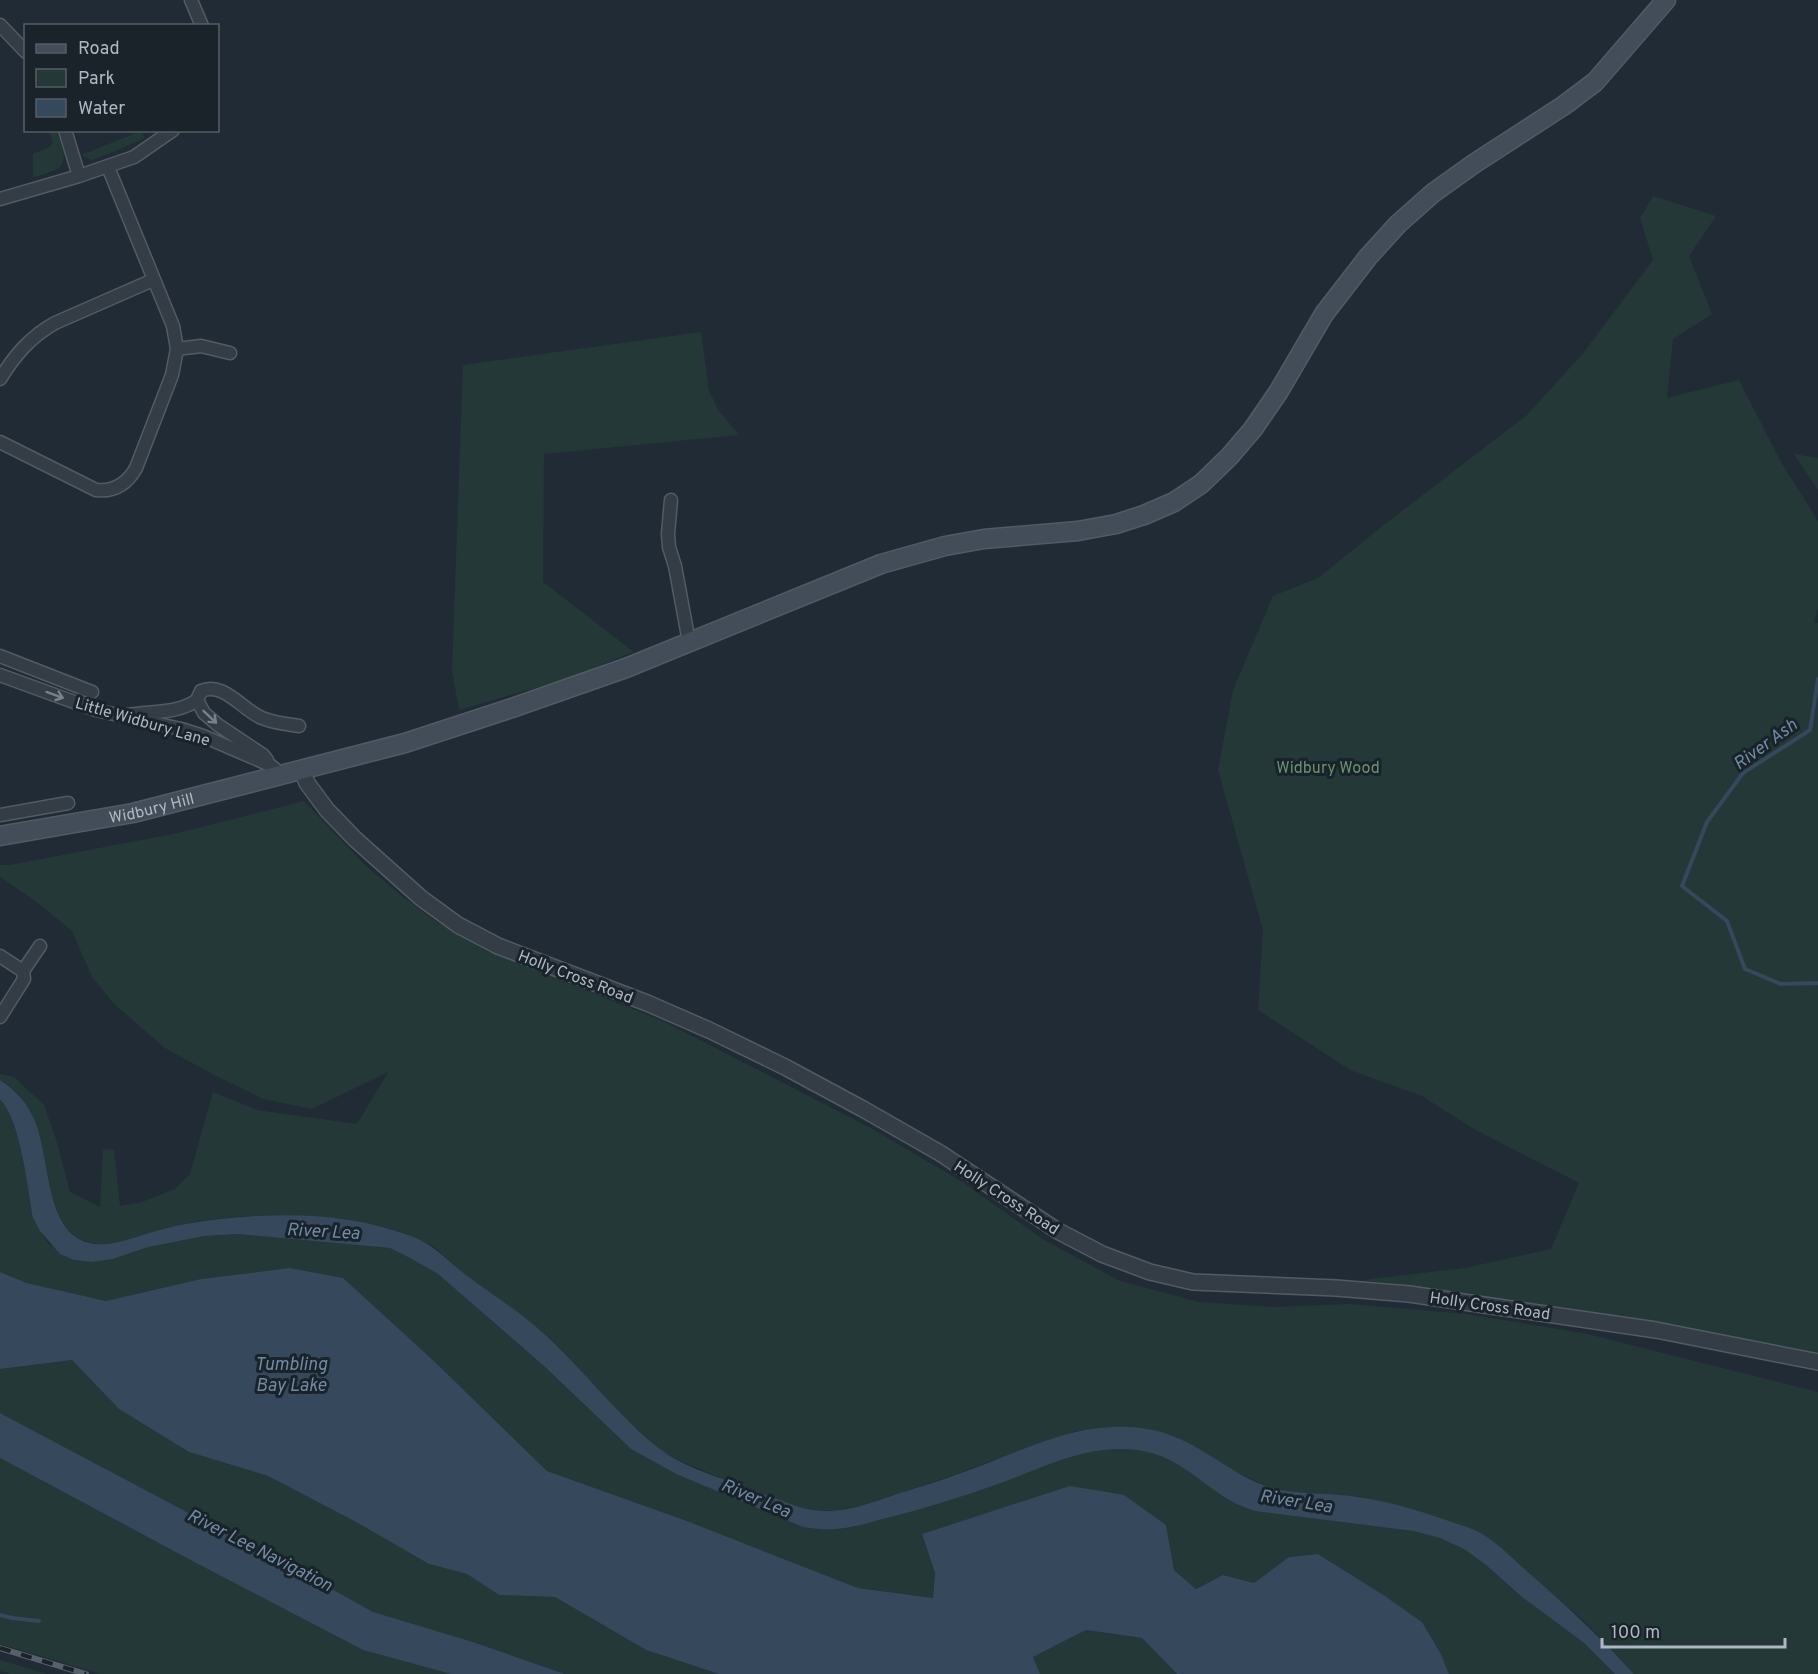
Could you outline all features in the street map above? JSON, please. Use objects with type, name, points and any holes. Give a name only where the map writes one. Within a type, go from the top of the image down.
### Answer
[{"type":"main road","name":"Widbury Hill","points":[[0,836],[133,813],[276,770],[302,770],[405,743],[576,686],[881,564],[928,550],[975,541],[1078,531],[1116,524],[1174,502],[1201,484],[1229,458],[1253,429],[1279,391],[1324,314],[1368,257],[1398,224],[1433,193],[1595,82],[1666,0]]},
{"type":"street","points":[[191,0],[201,24]]},
{"type":"street","points":[[0,25],[24,50]]},
{"type":"street","points":[[66,132],[79,176]]},
{"type":"street","points":[[0,199],[134,157],[170,132]]},
{"type":"street","points":[[0,442],[89,488],[104,491],[118,487],[132,476],[136,468],[172,375],[177,349],[173,326],[108,167]]},
{"type":"street","points":[[0,379],[21,348],[42,330],[153,280]]},
{"type":"street","points":[[177,349],[201,346],[230,353]]},
{"type":"street","points":[[671,500],[669,547],[675,566],[689,642]]},
{"type":"street","points":[[0,656],[92,692]]},
{"type":"street","name":"Little Widbury Lane","points":[[0,675],[96,710],[203,736],[276,770]]},
{"type":"street","points":[[121,716],[190,705],[197,700],[201,691],[215,688],[261,718],[275,723],[299,726]]},
{"type":"street","points":[[197,700],[204,713],[263,755],[276,770]]},
{"type":"street","name":"Holly Cross Road","points":[[302,770],[307,783],[327,810],[355,840],[421,898],[458,925],[498,946],[709,1030],[785,1067],[930,1148],[1058,1231],[1102,1254],[1150,1272],[1193,1282],[1336,1288],[1409,1294],[1656,1330],[1818,1362]]},
{"type":"street","points":[[0,815],[68,803]]},
{"type":"street","points":[[0,1017],[24,978],[23,971],[40,946]]},
{"type":"street","points":[[0,956],[23,971]]},
{"type":"green space","points":[[48,132],[57,132],[63,151],[63,163],[53,171],[33,177],[33,154],[50,147],[53,142]]},
{"type":"green space","points":[[138,132],[142,132],[145,138],[92,160],[81,155]]},
{"type":"green space","name":"Widbury Wood","points":[[1653,196],[1716,216],[1689,256],[1712,314],[1673,339],[1667,398],[1739,380],[1781,462],[1818,521],[1818,607],[1814,623],[1818,623],[1818,1355],[1517,1302],[1362,1280],[1465,1268],[1551,1249],[1579,1183],[1474,1129],[1422,1096],[1350,1070],[1258,1010],[1263,930],[1218,770],[1233,690],[1273,596],[1318,578],[1527,415],[1584,352],[1653,260],[1640,218]]},
{"type":"green space","points":[[701,332],[709,391],[719,411],[739,435],[544,454],[543,582],[634,652],[563,680],[459,710],[452,670],[463,365]]},
{"type":"green space","points":[[1794,454],[1818,458],[1818,490]]},
{"type":"green space","points":[[304,801],[365,865],[437,922],[485,950],[665,1022],[869,1127],[964,1183],[1044,1240],[1120,1281],[1199,1302],[1274,1307],[1350,1304],[1466,1314],[1588,1334],[1818,1392],[1818,1674],[1634,1674],[1584,1621],[1510,1557],[1409,1508],[1363,1497],[1295,1492],[1268,1487],[1148,1429],[1124,1427],[1073,1432],[867,1504],[839,1510],[817,1511],[800,1507],[716,1476],[662,1451],[434,1247],[388,1228],[318,1218],[250,1216],[184,1224],[113,1243],[102,1244],[82,1240],[67,1228],[57,1210],[40,1139],[32,1116],[19,1095],[0,1080],[0,1074],[14,1077],[44,1105],[57,1142],[70,1192],[100,1207],[103,1149],[114,1150],[120,1206],[142,1202],[175,1189],[190,1174],[213,1092],[257,1110],[357,1124],[388,1072],[312,1109],[263,1099],[216,1076],[165,1048],[114,1004],[92,977],[72,931],[34,900],[0,877],[0,865],[178,833]]},
{"type":"green space","points":[[0,1100],[7,1109],[18,1137],[33,1218],[49,1244],[74,1260],[93,1262],[113,1259],[148,1247],[205,1236],[237,1234],[390,1248],[438,1274],[545,1367],[631,1449],[676,1474],[803,1527],[834,1529],[853,1527],[957,1498],[1070,1457],[1105,1450],[1142,1451],[1169,1459],[1222,1495],[1254,1511],[1413,1531],[1440,1538],[1464,1549],[1522,1597],[1584,1643],[1615,1674],[1449,1674],[1441,1654],[1422,1622],[1318,1554],[1289,1557],[1254,1583],[1223,1575],[1196,1589],[1174,1570],[1166,1525],[985,1514],[922,1534],[935,1573],[933,1598],[858,1588],[687,1521],[547,1471],[436,1363],[289,1268],[201,1279],[106,1301],[27,1283],[0,1272]]},
{"type":"green space","points":[[72,1360],[119,1409],[189,1452],[268,1476],[356,1522],[429,1564],[467,1574],[499,1595],[555,1597],[646,1650],[719,1674],[565,1674],[473,1642],[373,1613],[319,1582],[0,1413],[0,1369]]},
{"type":"green space","points":[[0,1458],[363,1650],[451,1674],[101,1674],[0,1644]]},
{"type":"green space","points":[[1086,1630],[1142,1638],[1177,1674],[1040,1674],[1033,1657]]},
{"type":"green space","points":[[0,1660],[47,1674],[12,1674],[0,1671]]},
{"type":"water","name":"River Lea","points":[[0,1080],[18,1095],[32,1115],[38,1129],[53,1200],[59,1216],[68,1230],[79,1239],[89,1243],[110,1244],[170,1227],[268,1215],[341,1219],[388,1228],[411,1236],[433,1248],[534,1325],[645,1436],[669,1455],[698,1470],[803,1508],[839,1510],[874,1502],[945,1479],[1071,1433],[1110,1427],[1150,1429],[1187,1442],[1245,1476],[1269,1487],[1293,1492],[1353,1496],[1384,1502],[1477,1531],[1498,1545],[1556,1597],[1634,1674],[1615,1674],[1584,1643],[1522,1597],[1486,1565],[1464,1549],[1440,1538],[1413,1531],[1254,1511],[1222,1495],[1169,1460],[1142,1451],[1105,1450],[1070,1457],[957,1498],[853,1527],[814,1529],[803,1527],[676,1474],[631,1449],[545,1367],[438,1274],[390,1248],[237,1234],[205,1236],[148,1247],[113,1259],[93,1262],[74,1260],[60,1254],[40,1231],[33,1218],[18,1137],[7,1109],[0,1100]]},
{"type":"water","name":"Tumbling Bay Lake","points":[[289,1268],[343,1278],[436,1363],[547,1471],[687,1521],[858,1588],[933,1598],[935,1573],[922,1534],[1070,1486],[1124,1495],[1166,1525],[1174,1570],[1196,1589],[1223,1575],[1254,1583],[1289,1557],[1318,1554],[1422,1622],[1441,1654],[1449,1674],[1177,1674],[1142,1638],[1086,1630],[1033,1657],[1040,1674],[719,1674],[646,1650],[555,1597],[499,1595],[467,1574],[429,1564],[356,1522],[268,1476],[189,1452],[119,1409],[72,1360],[0,1369],[0,1272],[27,1283],[106,1301],[201,1279]]},
{"type":"water","points":[[0,1413],[373,1612],[473,1642],[565,1674],[451,1674],[363,1650],[0,1458]]},
{"type":"waterway","name":"River Ash","points":[[1818,679],[1810,730],[1743,773],[1707,822],[1682,886],[1727,921],[1745,969],[1781,984],[1818,983]]},
{"type":"waterway","points":[[0,1615],[39,1621]]},
{"type":"railway","points":[[0,1648],[86,1674]]},
{"type":"water label","name":"River Lee Navigation","points":[[260,1550]]}]
